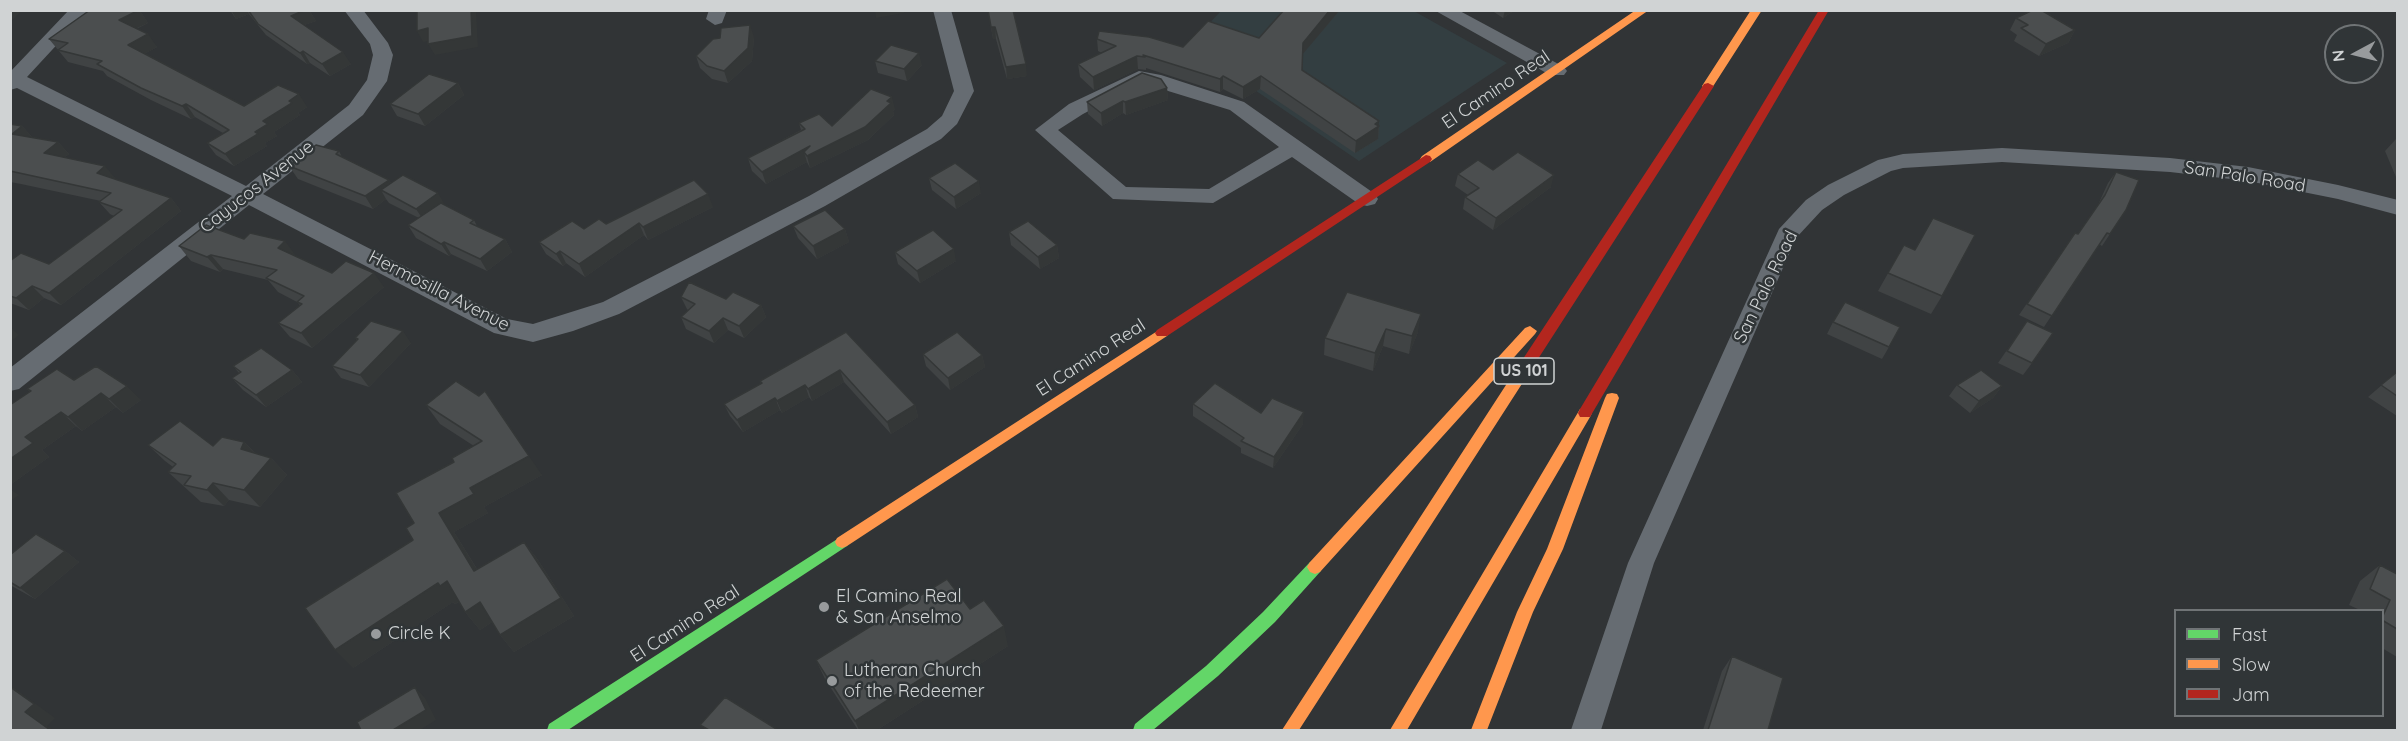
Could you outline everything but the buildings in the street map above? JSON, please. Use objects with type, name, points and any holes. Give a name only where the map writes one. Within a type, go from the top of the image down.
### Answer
[{"type":"main road","name":"El Camino Real","points":[[555,730],[1367,199],[1644,10]]},
{"type":"main road","name":"US 101","points":[[1290,730],[1757,10]]},
{"type":"main road","points":[[1398,730],[1824,10]]},
{"type":"main road","points":[[1141,730],[1212,671],[1269,617],[1596,259]]},
{"type":"main road","points":[[1479,730],[1525,612],[1555,549],[1646,311]]},
{"type":"street","points":[[13,82],[80,10]]},
{"type":"street","name":"Cayucos Avenue","points":[[10,382],[356,110],[377,81],[382,55],[379,43],[353,10]]},
{"type":"street","name":"Hermosilla Avenue","points":[[13,82],[370,257],[502,327],[533,333],[565,326],[611,308],[817,201],[934,134],[950,119],[964,91],[942,10]]},
{"type":"street","points":[[1443,10],[1557,71]]},
{"type":"street","points":[[1293,147],[1212,196],[1121,194],[1045,130],[1076,109],[1139,77],[1155,79],[1237,106],[1367,199]]},
{"type":"street","name":"San Palo Road","points":[[1586,730],[1641,563],[1787,234],[1814,205],[1836,190],[1885,165],[1903,161],[2002,155],[2170,165],[2248,174],[2338,192],[2397,208]]},
{"type":"shaded area","points":[[1412,10],[1507,63],[1359,161],[1240,80],[1177,57],[1221,11]]},
{"type":"traffic: fast","points":[[555,730],[842,542]]},
{"type":"traffic: fast","points":[[1141,730],[1212,671],[1269,617],[1315,567]]},
{"type":"traffic: slow","points":[[1426,159],[1644,10]]},
{"type":"traffic: slow","points":[[1708,86],[1757,10]]},
{"type":"traffic: slow","points":[[1315,567],[1530,331]]},
{"type":"traffic: slow","points":[[842,542],[1162,333]]},
{"type":"traffic: slow","points":[[1290,730],[1522,372]]},
{"type":"traffic: slow","points":[[1479,730],[1525,612],[1555,549],[1612,398]]},
{"type":"traffic: slow","points":[[1398,730],[1585,413]]},
{"type":"traffic: jam","points":[[1585,413],[1824,10]]},
{"type":"traffic: jam","points":[[1522,372],[1708,86]]},
{"type":"traffic: jam","points":[[1162,333],[1426,159]]},
{"type":"place","name":"El Camino Real & San Anselmo","points":[[824,607]]},
{"type":"place","name":"Circle K","points":[[376,634]]},
{"type":"place","name":"Lutheran Church of the Redeemer","points":[[832,681]]}]
